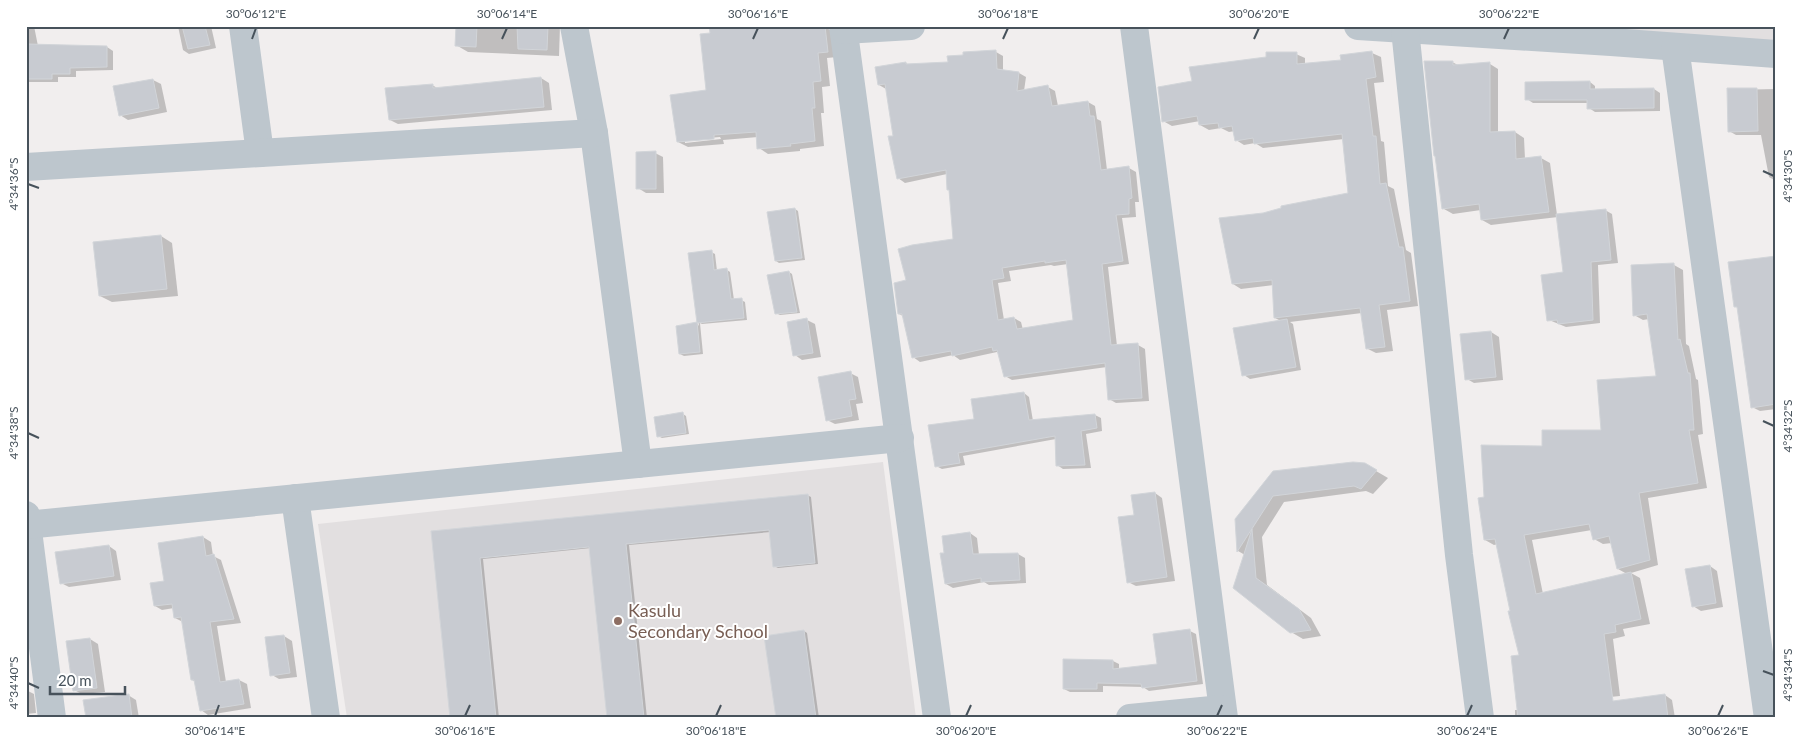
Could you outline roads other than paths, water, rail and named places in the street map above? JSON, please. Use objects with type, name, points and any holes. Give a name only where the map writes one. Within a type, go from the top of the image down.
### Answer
[{"type":"street","points":[[243,26],[260,154]]},
{"type":"street","points":[[574,26],[594,133],[638,464]]},
{"type":"street","points":[[912,26],[844,28],[938,718]]},
{"type":"street","points":[[1130,718],[1223,713],[1134,26]]},
{"type":"street","points":[[1358,26],[1612,34],[1675,48],[1776,54]]},
{"type":"street","points":[[1406,29],[1459,555],[1480,718]]},
{"type":"street","points":[[1675,48],[1766,637],[1768,718]]},
{"type":"street","points":[[26,167],[594,133]]},
{"type":"street","points":[[52,718],[27,521],[295,498],[900,438]]},
{"type":"street","points":[[295,498],[326,718]]},
{"type":"place","name":"Kasulu Secondary School","points":[[618,621]]}]
